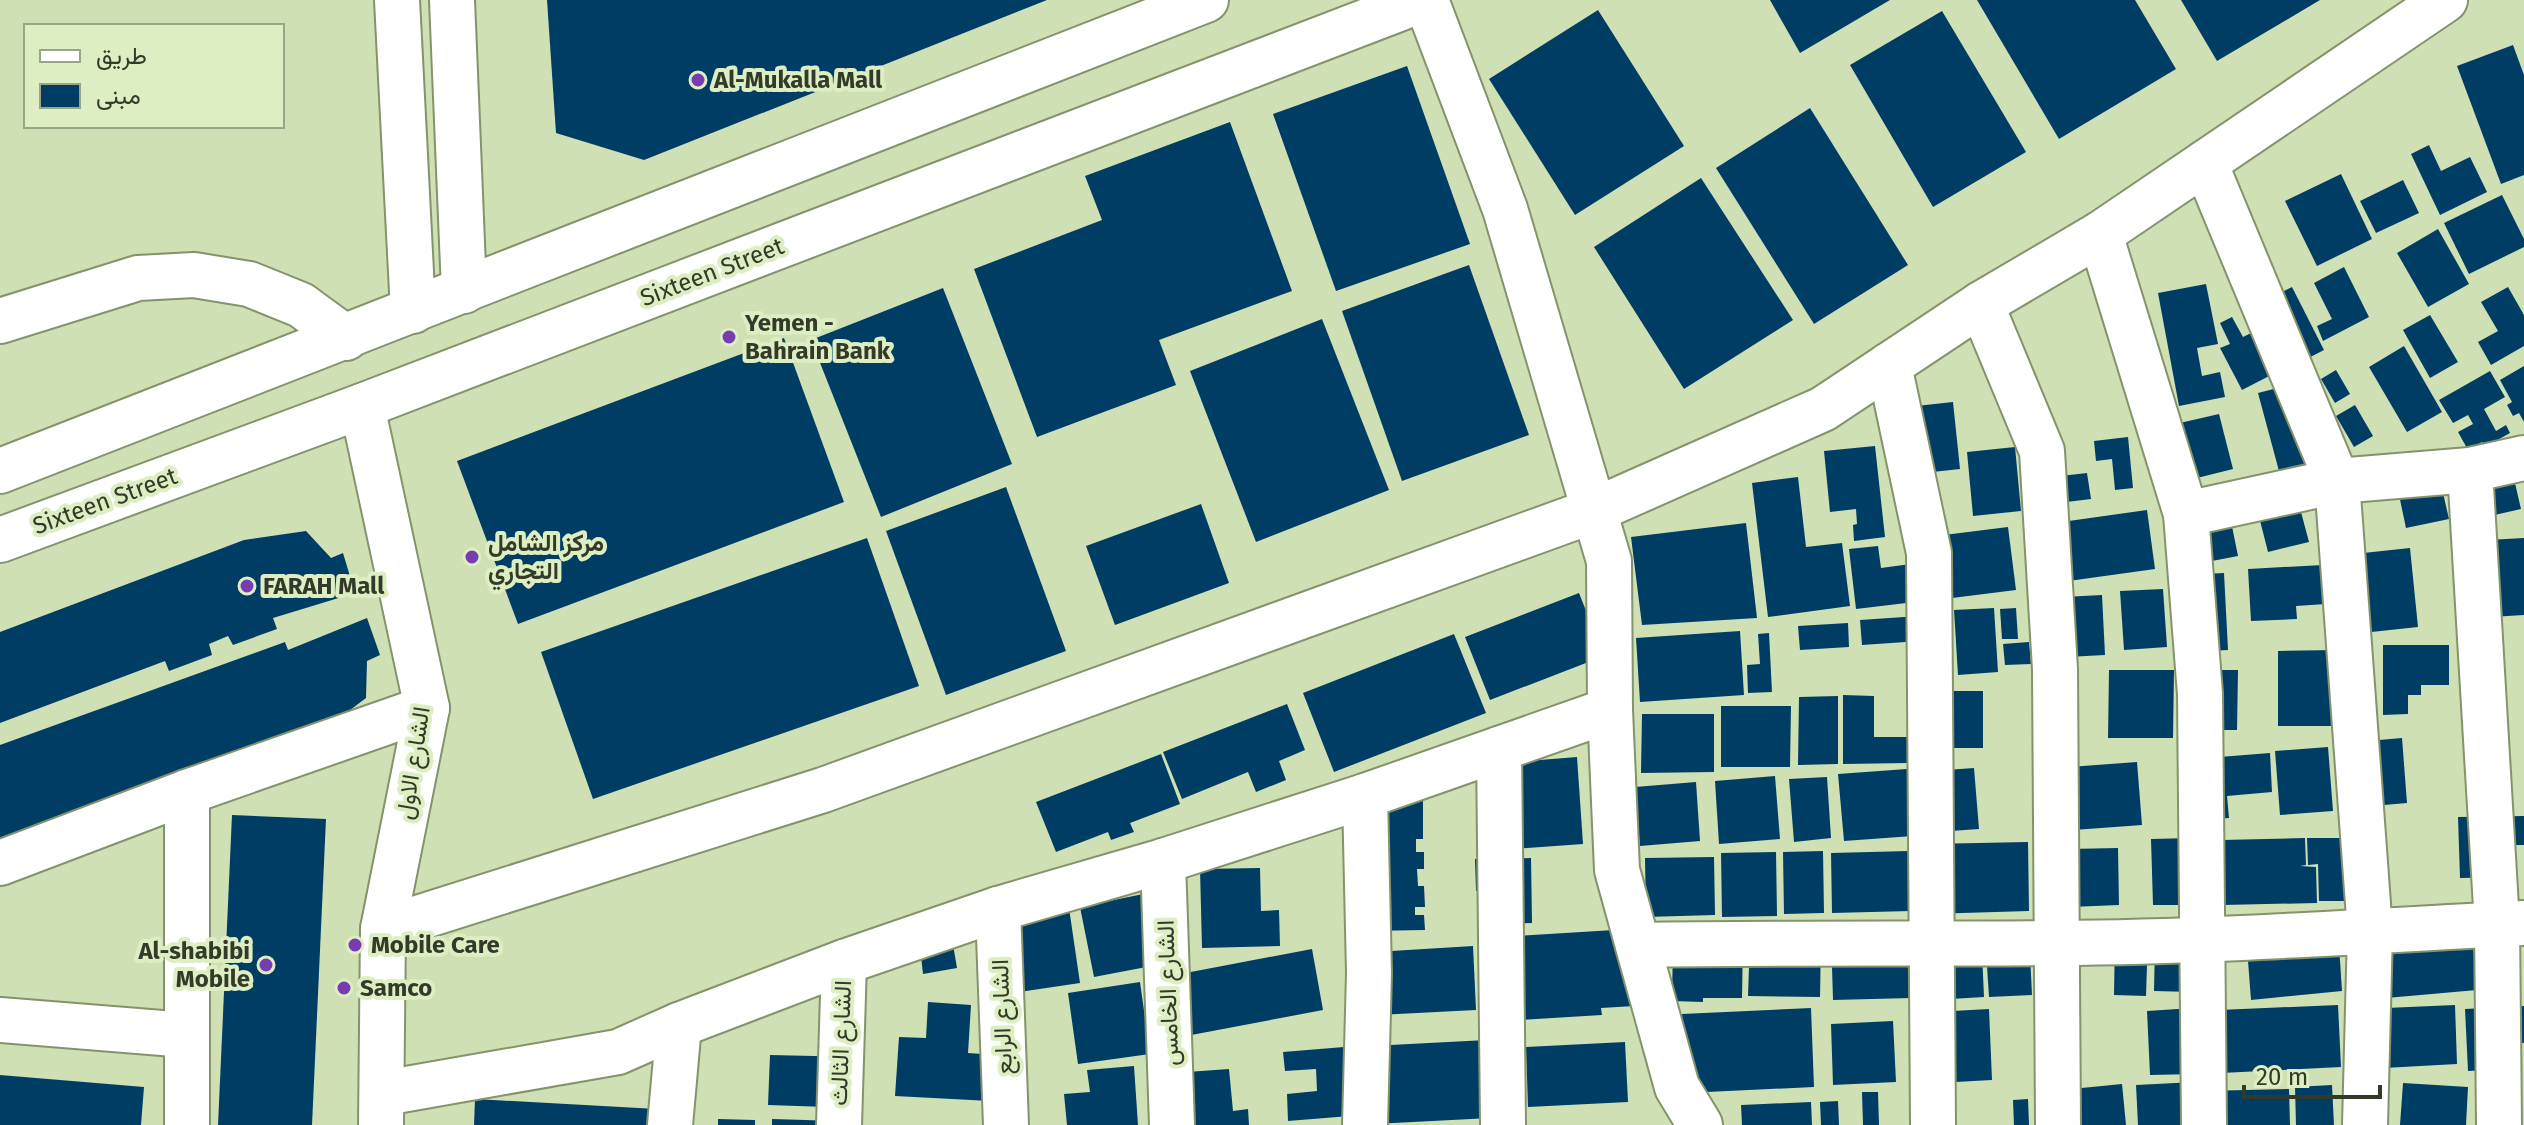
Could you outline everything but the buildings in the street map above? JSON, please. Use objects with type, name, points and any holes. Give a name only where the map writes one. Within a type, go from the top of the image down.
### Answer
[{"type":"main road","points":[[397,0],[413,311]]},
{"type":"main road","points":[[452,0],[464,291]]},
{"type":"main road","points":[[0,471],[1206,0]]},
{"type":"main road","points":[[1424,0],[1505,209],[1609,561],[1610,710],[1617,870],[1677,1087],[1700,1125]]},
{"type":"main road","name":"Sixteen Street","points":[[0,540],[362,406],[1424,0]]},
{"type":"main road","points":[[383,929],[823,790],[1595,510],[1823,409],[1981,304],[2100,234],[2445,0]]},
{"type":"main road","points":[[2205,163],[2337,481],[2370,931],[2365,1125]]},
{"type":"main road","points":[[2100,234],[2186,514],[2200,694],[2204,1125]]},
{"type":"main road","points":[[0,321],[138,278],[194,275],[249,284],[301,305],[346,338]]},
{"type":"main road","points":[[1981,304],[2042,451],[2055,669],[2058,1125]]},
{"type":"main road","points":[[1889,365],[1929,553],[1933,1125]]},
{"type":"main road","name":"الشارع الاول","points":[[362,406],[427,708],[383,929],[382,1109]]},
{"type":"main road","points":[[2186,514],[2337,481],[2470,470],[2524,458]]},
{"type":"main road","points":[[2470,470],[2511,923],[2499,1125]]},
{"type":"main road","points":[[0,863],[187,792],[427,708]]},
{"type":"main road","points":[[382,1109],[618,1052],[679,1025],[844,962],[998,909],[1163,861],[1365,796],[1610,710]]},
{"type":"main road","points":[[1499,749],[1503,1125]]},
{"type":"main road","points":[[187,792],[187,1125]]},
{"type":"main road","points":[[1365,796],[1369,973],[1365,1125]]},
{"type":"main road","name":"الشارع الخامس","points":[[1163,861],[1172,1125]]},
{"type":"main road","name":"الشارع الرابع","points":[[998,909],[1006,1125]]},
{"type":"main road","points":[[1638,945],[2203,940],[2511,923]]},
{"type":"main road","name":"الشارع الثالث","points":[[839,1125],[844,962]]},
{"type":"main road","points":[[0,1020],[187,1035]]},
{"type":"main road","points":[[670,1125],[679,1025]]},
{"type":"place","name":"Al-Mukalla Mall","points":[[698,80]]},
{"type":"place","name":"Yemen - Bahrain Bank","points":[[729,337]]},
{"type":"place","name":"مركز الشامل التجاري","points":[[472,557]]},
{"type":"place","name":"FARAH Mall","points":[[247,586]]},
{"type":"place","name":"Mobile Care","points":[[355,945]]},
{"type":"place","name":"Al-shabibi Mobile","points":[[266,965]]},
{"type":"place","name":"Samco","points":[[344,988]]}]
